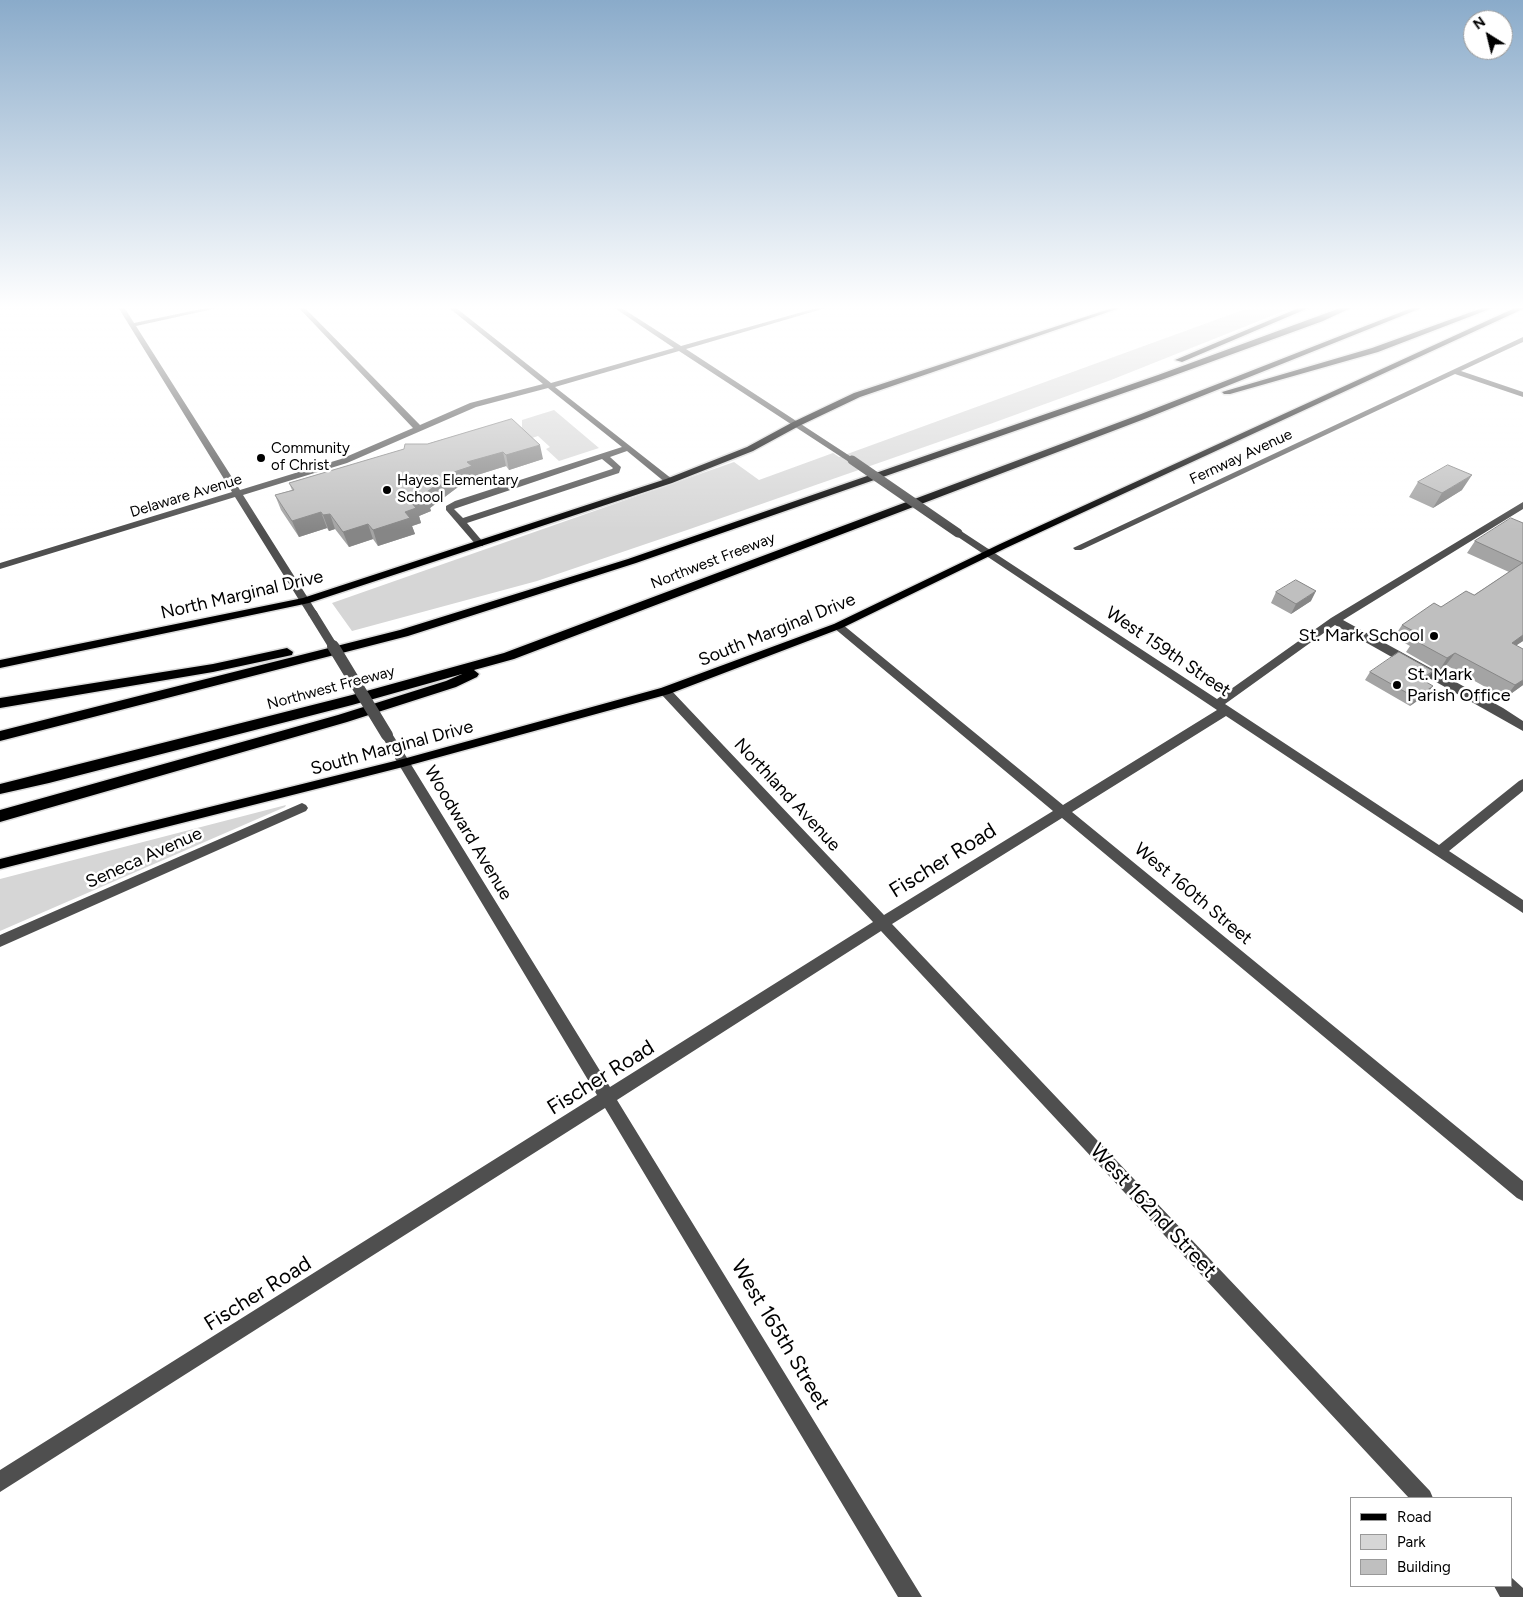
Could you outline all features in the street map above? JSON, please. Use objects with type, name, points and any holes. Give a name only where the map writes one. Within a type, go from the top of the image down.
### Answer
[{"type":"highway","points":[[1025,424],[1127,382]]},
{"type":"highway","name":"Northwest Freeway","points":[[0,736],[404,632],[632,561],[1147,382]]},
{"type":"highway","name":"Northwest Freeway","points":[[0,788],[59,776],[352,700],[509,656],[1231,382]]},
{"type":"highway","points":[[1144,416],[1265,382]]},
{"type":"highway","points":[[0,703],[213,668],[375,634],[632,561]]},
{"type":"highway","points":[[0,816],[342,719],[451,684],[509,656]]},
{"type":"main road","name":"North Marginal Drive","points":[[0,664],[306,602],[669,481],[750,449],[796,424],[857,395],[897,382]]},
{"type":"main road","name":"South Marginal Drive","points":[[0,864],[403,763],[665,691],[838,626],[988,553],[1360,382]]},
{"type":"street","name":"Woodward Avenue","points":[[167,382],[306,602],[608,1099]]},
{"type":"street","points":[[373,382],[418,428]]},
{"type":"street","points":[[543,382],[669,481]]},
{"type":"street","name":"Delaware Avenue","points":[[0,566],[344,462],[473,405],[564,382]]},
{"type":"street","name":"West 159th Street","points":[[731,382],[852,460],[1220,708],[1523,907]]},
{"type":"street","name":"Fernway Avenue","points":[[1078,548],[1436,382]]},
{"type":"street","points":[[1484,382],[1523,395]]},
{"type":"street","points":[[480,544],[449,508],[458,503],[628,448]]},
{"type":"street","points":[[460,522],[616,471],[617,467],[604,456]]},
{"type":"street","name":"Fischer Road","points":[[0,1482],[882,924],[1064,811],[1220,708],[1335,620],[1510,518],[1523,505]]},
{"type":"street","points":[[1335,620],[1499,711],[1523,727]]},
{"type":"street","name":"West 160th Street","points":[[838,626],[1523,1192]]},
{"type":"street","name":"Northland Avenue","points":[[665,691],[882,924]]},
{"type":"street","points":[[1439,852],[1523,784]]},
{"type":"street","name":"Seneca Avenue","points":[[0,941],[302,808]]},
{"type":"street","name":"West 162nd Street","points":[[882,924],[1422,1497]]},
{"type":"street","name":"West 165th Street","points":[[608,1099],[910,1597]]},
{"type":"street","points":[[1506,1587],[1516,1597]]},
{"type":"green space","points":[[1046,382],[1107,382],[537,581],[352,631],[332,603],[734,462],[759,480],[833,453],[839,457]]},
{"type":"green space","points":[[554,410],[599,448],[559,461],[546,449],[550,447],[538,436],[532,438],[522,428],[522,420]]},
{"type":"green space","points":[[286,805],[285,807],[0,931],[0,879]]},
{"type":"building","name":"Hayes Elementary School","points":[[512,419],[540,445],[506,455],[503,452],[467,462],[472,466],[454,472],[424,494],[427,496],[411,502],[416,508],[405,512],[410,518],[373,530],[368,524],[343,532],[330,514],[323,515],[321,512],[292,521],[275,495],[294,490],[289,483],[404,449],[405,444],[427,444]]},
{"type":"building","points":[[1448,465],[1472,475],[1442,493],[1418,482]]},
{"type":"building","points":[[1511,518],[1523,523],[1523,563],[1475,541]]},
{"type":"building","name":"St. Mark School","points":[[1523,563],[1523,635],[1512,643],[1523,649],[1523,680],[1515,685],[1455,653],[1447,658],[1414,640],[1421,635],[1402,625],[1434,603],[1441,607],[1466,591],[1474,595]]},
{"type":"building","points":[[1296,580],[1316,591],[1296,604],[1276,592]]},
{"type":"building","points":[[1399,652],[1433,671],[1421,679],[1433,686],[1416,698],[1370,672]]},
{"type":"place","name":"Community of Christ","points":[[261,458]]},
{"type":"place","name":"Hayes Elementary School","points":[[387,490]]},
{"type":"place","name":"St. Mark School","points":[[1434,636]]},
{"type":"place","name":"St. Mark Parish Office","points":[[1397,685]]}]
